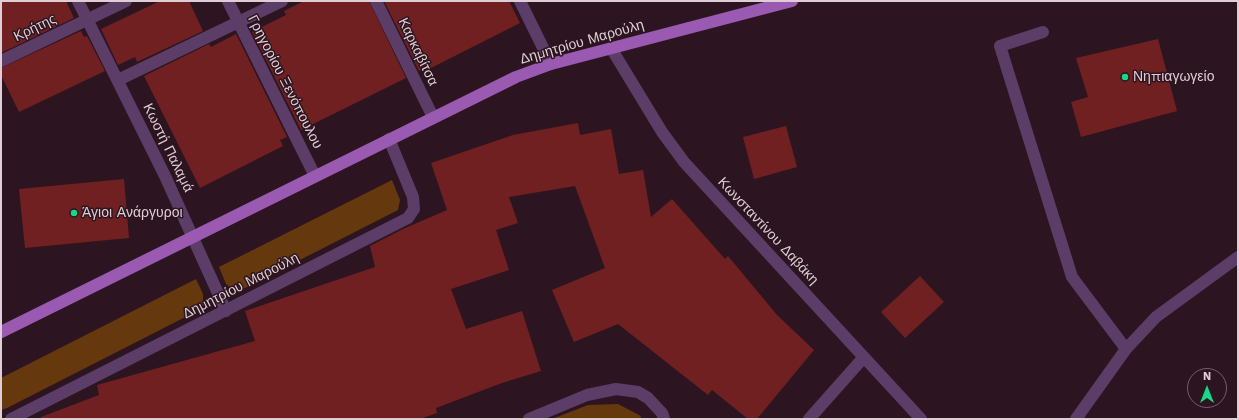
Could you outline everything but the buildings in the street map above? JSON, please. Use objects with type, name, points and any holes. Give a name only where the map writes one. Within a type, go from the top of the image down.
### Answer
[{"type":"main road","name":"Δημητρίου Μαρούλη","points":[[1,332],[511,79],[551,64],[792,1]]},
{"type":"street","name":"Κωστή Παλαμά","points":[[78,1],[165,176],[226,311]]},
{"type":"street","name":"Κρήτης","points":[[1,61],[126,1]]},
{"type":"street","name":"Γρηγορίου Ξενόπουλου","points":[[228,1],[315,176]]},
{"type":"street","points":[[118,80],[282,1]]},
{"type":"street","name":"Καρκαβίτσα","points":[[376,1],[433,117]]},
{"type":"street","points":[[520,1],[551,64]]},
{"type":"street","points":[[1043,32],[1000,46],[1072,277],[1126,349]]},
{"type":"street","name":"Κωνσταντίνου Δαβάκη","points":[[612,48],[662,132],[684,162],[921,419]]},
{"type":"street","name":"Δημητρίου Μαρούλη","points":[[11,419],[402,222],[411,216],[414,209],[414,197],[389,139]]},
{"type":"street","points":[[1076,419],[1126,349],[1156,317],[1238,257]]},
{"type":"street","points":[[809,419],[864,357]]},
{"type":"street","points":[[529,419],[587,395],[616,389],[638,392],[648,398],[662,413],[664,419]]},
{"type":"shaded area","points":[[392,180],[400,200],[398,210],[239,291],[235,291],[226,284],[219,267]]},
{"type":"shaded area","points":[[196,279],[203,294],[203,308],[1,410],[1,378]]},
{"type":"shaded area","points":[[618,404],[641,416],[640,419],[552,419],[588,405]]},
{"type":"place","name":"Νηπιαγωγείο","points":[[1125,77]]},
{"type":"place","name":"Άγιοι Ανάργυροι","points":[[74,213]]}]
